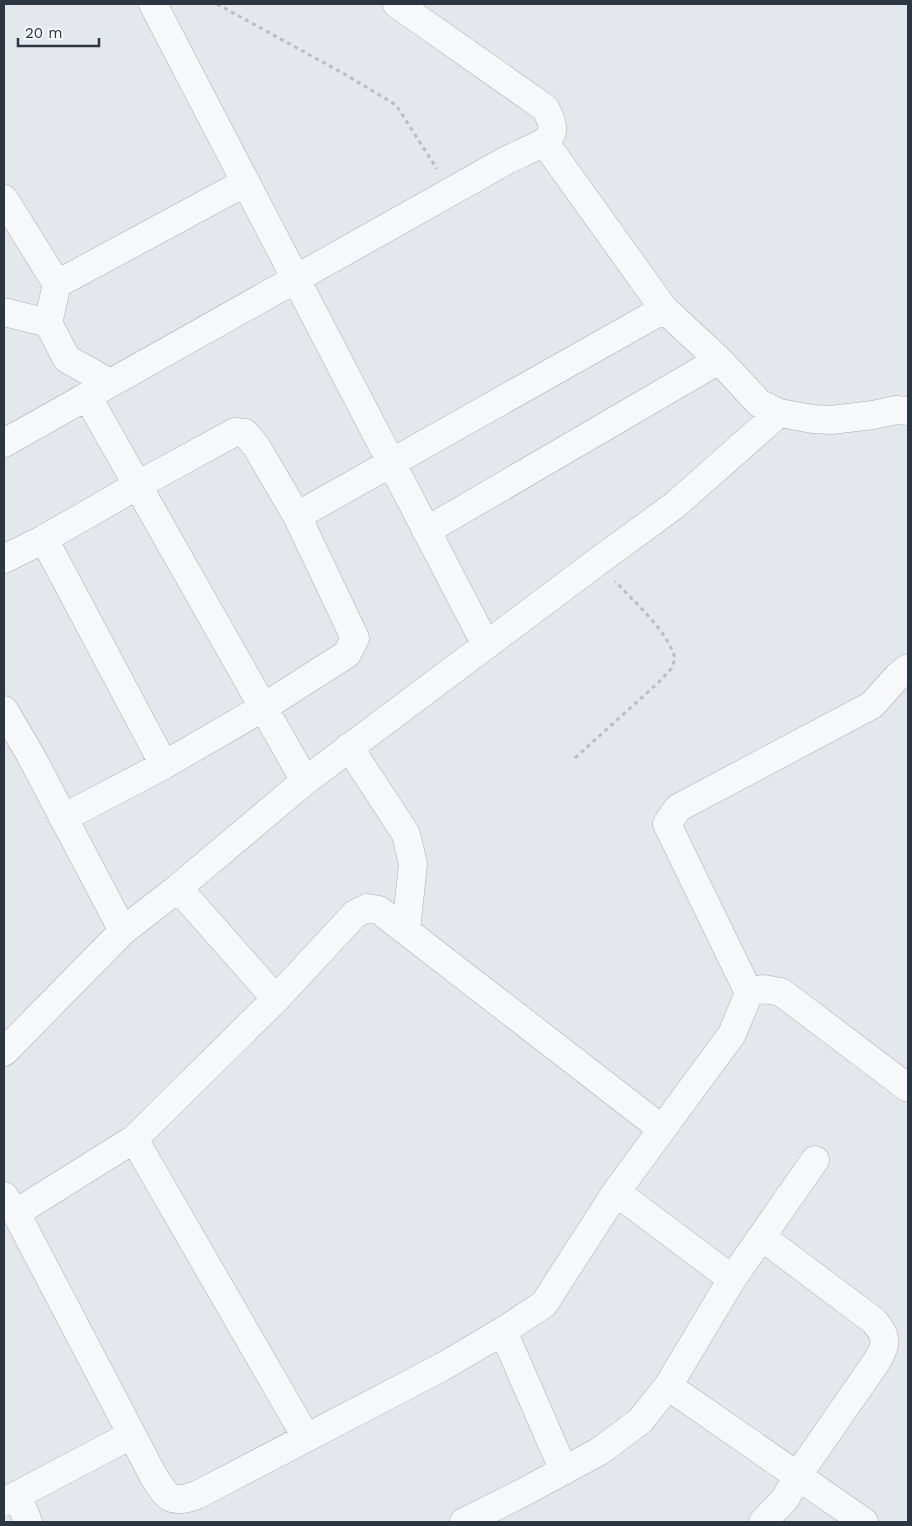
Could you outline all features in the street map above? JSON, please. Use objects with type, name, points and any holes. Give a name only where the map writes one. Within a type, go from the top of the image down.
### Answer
[{"type":"street","points":[[154,4],[486,645]]},
{"type":"street","points":[[4,443],[507,160],[545,143],[551,136],[553,123],[545,108],[397,4]]},
{"type":"street","points":[[545,143],[664,309],[719,360],[759,403],[779,413],[812,419],[831,420],[896,410],[908,411]]},
{"type":"street","points":[[58,284],[246,182]]},
{"type":"street","points":[[4,199],[58,284],[48,324],[67,359],[98,390],[138,485],[305,780]]},
{"type":"street","points":[[297,516],[664,309]]},
{"type":"street","points":[[4,312],[48,324]]},
{"type":"street","points":[[426,531],[719,360]]},
{"type":"street","points":[[4,1052],[123,931],[178,888],[305,780],[675,506],[779,413]]},
{"type":"street","points":[[4,559],[44,539],[235,432],[245,432],[256,446],[297,516],[355,638],[347,654],[264,707],[164,765],[63,818]]},
{"type":"street","points":[[44,539],[164,765]]},
{"type":"street","points":[[662,1129],[380,910],[366,908],[355,914],[276,999],[134,1139],[10,1204],[154,1478],[165,1495],[173,1500],[184,1500],[197,1495],[442,1366],[503,1331],[544,1304],[616,1192],[732,1034],[749,992],[667,824],[678,808],[872,705],[898,676],[908,668]]},
{"type":"street","points":[[4,710],[30,754],[123,931]]},
{"type":"street","points":[[349,747],[406,834],[413,864],[406,930]]},
{"type":"street","points":[[178,888],[276,999]]},
{"type":"street","points":[[749,992],[763,988],[781,992],[908,1088]]},
{"type":"street","points":[[134,1139],[306,1437]]},
{"type":"street","points":[[464,1522],[600,1451],[640,1421],[668,1386],[732,1279],[815,1160]]},
{"type":"street","points":[[616,1192],[732,1279]]},
{"type":"street","points":[[762,1237],[874,1320],[882,1331],[886,1342],[877,1361],[798,1475],[785,1499],[763,1522]]},
{"type":"street","points":[[503,1331],[564,1471]]},
{"type":"street","points":[[668,1386],[864,1522]]},
{"type":"street","points":[[28,1522],[11,1499],[131,1435]]},
{"type":"path","points":[[217,4],[348,76],[396,105],[451,192]]},
{"type":"path","points":[[575,758],[659,682],[672,668],[676,658],[673,650],[660,632],[597,562]]}]
